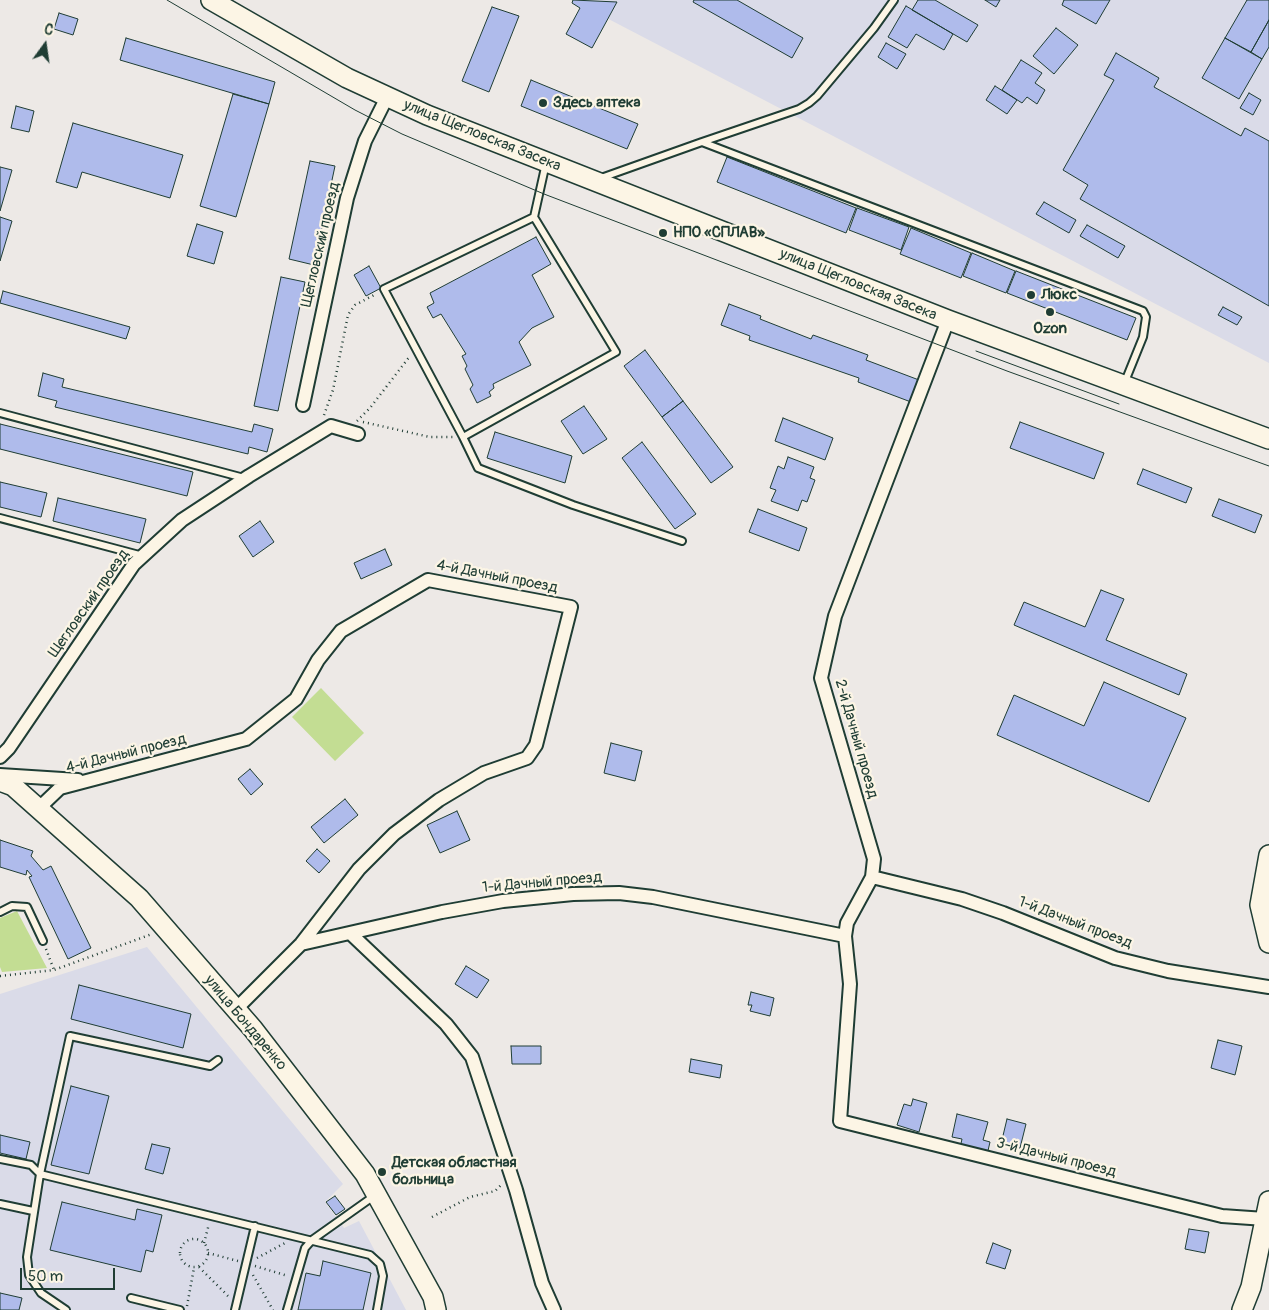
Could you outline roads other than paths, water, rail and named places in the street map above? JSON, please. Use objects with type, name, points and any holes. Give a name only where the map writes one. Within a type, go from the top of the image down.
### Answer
[{"type":"street","name":"улица Щегловская Засека","points":[[217,2],[347,78],[388,97],[546,162],[948,320],[1269,439]]},
{"type":"street","name":"Щегловский проезд","points":[[303,405],[347,198],[365,141],[388,97]]},
{"type":"street","name":"2-й Дачный проезд","points":[[840,1120],[850,984],[845,936],[847,924],[872,877],[874,859],[821,678],[835,616],[948,320]]},
{"type":"street","name":"Щегловский проезд","points":[[0,757],[9,748],[134,564],[142,556],[182,520],[315,435],[331,426],[358,434]]},
{"type":"street","name":"4-й Дачный проезд","points":[[38,809],[60,788],[246,739],[296,699],[318,660],[341,631],[428,580],[571,607],[536,745],[527,758],[484,773],[439,800],[394,834],[359,869],[302,944],[236,1009]]},
{"type":"street","points":[[0,775],[88,780]]},
{"type":"street","name":"улица Бондаренко","points":[[0,781],[13,786],[139,898],[236,1009],[366,1174],[433,1297],[436,1310]]},
{"type":"street","points":[[1269,855],[1260,905],[1269,943]]},
{"type":"street","name":"1-й Дачный проезд","points":[[872,877],[962,899],[1003,913],[1115,958],[1168,971],[1269,987]]},
{"type":"street","name":"1-й Дачный проезд","points":[[302,944],[442,912],[503,901],[573,894],[619,893],[653,897],[845,936]]},
{"type":"street","points":[[350,933],[446,1024],[472,1057],[511,1175],[542,1283],[554,1310]]},
{"type":"street","name":"3-й Дачный проезд","points":[[840,1120],[1222,1216],[1267,1210]]},
{"type":"street","points":[[1242,1310],[1251,1287],[1267,1210]]},
{"type":"lane","points":[[594,180],[809,104],[818,96],[868,35],[894,0]]},
{"type":"lane","points":[[702,142],[1143,311],[1146,317],[1146,328],[1123,385]]},
{"type":"lane","points":[[463,437],[616,352],[534,217],[546,162]]},
{"type":"lane","points":[[534,217],[384,289],[478,468],[573,505],[682,541]]},
{"type":"lane","points":[[0,414],[245,478]]},
{"type":"lane","points":[[0,518],[142,556]]},
{"type":"lane","points":[[0,912],[12,906],[27,907],[43,940]]},
{"type":"lane","points":[[66,1310],[41,1293],[29,1276],[26,1257],[40,1174],[70,1036],[210,1066],[218,1060]]},
{"type":"lane","points":[[0,1159],[31,1165],[40,1174],[298,1236],[376,1258],[382,1276],[377,1310]]},
{"type":"lane","points":[[287,1310],[305,1248],[312,1240],[376,1194]]},
{"type":"lane","points":[[0,1204],[33,1211]]},
{"type":"lane","points":[[236,1307],[256,1226]]},
{"type":"lane","points":[[131,1298],[180,1310]]},
{"type":"tram line","points":[[167,0],[355,110],[402,134],[544,194],[1007,371],[1269,466]]},
{"type":"tram line","points":[[976,351],[1119,404]]},
{"type":"place","name":"Здесь аптека","points":[[543,103]]},
{"type":"place","name":"НПО «СПЛАВ»","points":[[663,233]]},
{"type":"place","name":"Люкс","points":[[1031,295]]},
{"type":"place","name":"Ozon","points":[[1050,312]]},
{"type":"place","name":"Детская областная больница","points":[[382,1172]]}]
